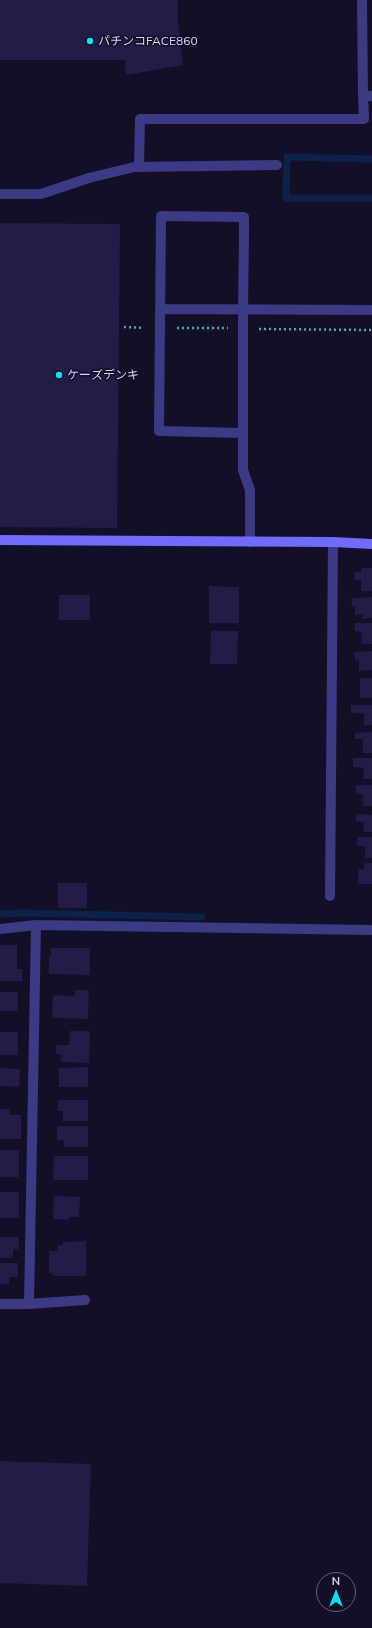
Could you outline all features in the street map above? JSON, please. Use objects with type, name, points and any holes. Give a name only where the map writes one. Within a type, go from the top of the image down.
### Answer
[{"type":"street","points":[[139,167],[140,119],[364,119],[368,96],[362,0]]},
{"type":"street","points":[[0,194],[41,194],[89,178],[134,167],[277,165]]},
{"type":"street","points":[[243,433],[159,431],[161,216],[244,217],[244,310],[243,433],[242,470],[250,490],[250,542]]},
{"type":"street","points":[[160,309],[372,310]]},
{"type":"street","points":[[0,540],[333,542],[372,544]]},
{"type":"street","points":[[330,896],[333,542]]},
{"type":"street","points":[[29,1304],[36,925]]},
{"type":"street","points":[[0,929],[36,925],[372,930]]},
{"type":"street","points":[[0,1304],[29,1304],[85,1300]]},
{"type":"building","name":"パチンコFACE860","points":[[0,0],[178,0],[178,21],[183,65],[126,75],[125,60],[0,60]]},
{"type":"building","name":"ケーズデンキ","points":[[0,223],[120,224],[117,528],[0,527]]},
{"type":"building","points":[[361,568],[372,568],[372,591],[361,591],[361,580],[355,580],[355,572],[361,572]]},
{"type":"building","points":[[209,586],[239,587],[239,623],[209,623]]},
{"type":"building","points":[[59,595],[90,595],[90,620],[59,620]]},
{"type":"building","points":[[372,597],[372,618],[363,619],[363,614],[355,615],[355,606],[352,606],[351,598]]},
{"type":"building","points":[[355,623],[372,623],[372,644],[361,644],[362,632],[355,631]]},
{"type":"building","points":[[211,631],[238,631],[237,664],[210,664]]},
{"type":"building","points":[[372,651],[372,670],[359,671],[359,660],[355,661],[354,652]]},
{"type":"building","points":[[360,678],[372,678],[372,698],[360,698]]},
{"type":"building","points":[[351,705],[372,705],[372,725],[364,725],[364,713],[351,713]]},
{"type":"building","points":[[372,732],[372,753],[363,753],[363,739],[355,739],[355,733]]},
{"type":"building","points":[[353,758],[372,758],[372,779],[363,779],[364,768],[353,767]]},
{"type":"building","points":[[356,785],[372,785],[372,806],[363,806],[363,794],[356,794]]},
{"type":"building","points":[[356,814],[372,815],[372,832],[363,832],[364,822],[356,821]]},
{"type":"building","points":[[357,837],[372,837],[372,858],[365,858],[365,846],[357,846]]},
{"type":"building","points":[[364,863],[372,863],[372,884],[358,884],[358,869],[364,869]]},
{"type":"building","points":[[58,883],[87,883],[87,908],[58,908]]},
{"type":"building","points":[[0,945],[17,945],[17,969],[22,969],[22,981],[0,981]]},
{"type":"building","points":[[51,948],[90,948],[90,975],[49,974],[49,955],[51,955]]},
{"type":"building","points":[[75,990],[89,990],[88,1019],[52,1018],[53,995],[75,996]]},
{"type":"building","points":[[0,992],[18,992],[18,1011],[0,1011]]},
{"type":"building","points":[[70,1031],[90,1031],[89,1063],[61,1062],[61,1054],[56,1054],[56,1045],[69,1045]]},
{"type":"building","points":[[0,1032],[18,1032],[18,1055],[0,1055]]},
{"type":"building","points":[[88,1067],[88,1087],[59,1087],[59,1068]]},
{"type":"building","points":[[0,1068],[20,1069],[19,1087],[0,1086]]},
{"type":"building","points":[[58,1100],[88,1100],[88,1121],[63,1121],[63,1111],[58,1111]]},
{"type":"building","points":[[0,1109],[10,1109],[10,1115],[21,1115],[21,1139],[0,1139]]},
{"type":"building","points":[[57,1126],[88,1126],[88,1147],[64,1147],[64,1140],[57,1140]]},
{"type":"building","points":[[0,1150],[19,1150],[19,1177],[0,1177]]},
{"type":"building","points":[[54,1156],[88,1156],[88,1180],[53,1180]]},
{"type":"building","points":[[0,1192],[19,1192],[19,1218],[0,1218]]},
{"type":"building","points":[[54,1196],[80,1197],[79,1217],[69,1217],[69,1220],[53,1219]]},
{"type":"building","points":[[0,1237],[19,1237],[19,1249],[13,1249],[13,1258],[0,1258]]},
{"type":"building","points":[[86,1241],[86,1276],[53,1276],[53,1273],[49,1273],[49,1251],[58,1251],[58,1245],[63,1245],[63,1242]]},
{"type":"building","points":[[0,1263],[18,1263],[18,1277],[9,1277],[9,1285],[0,1284]]},
{"type":"building","points":[[0,1461],[91,1464],[87,1586],[0,1583]]},
{"type":"waterway","points":[[372,159],[287,157],[286,198],[372,198]]},
{"type":"waterway","points":[[0,914],[23,913],[202,917]]},
{"type":"place","name":"パチンコFACE860","points":[[90,41]]},
{"type":"place","name":"ケーズデンキ","points":[[59,375]]}]
